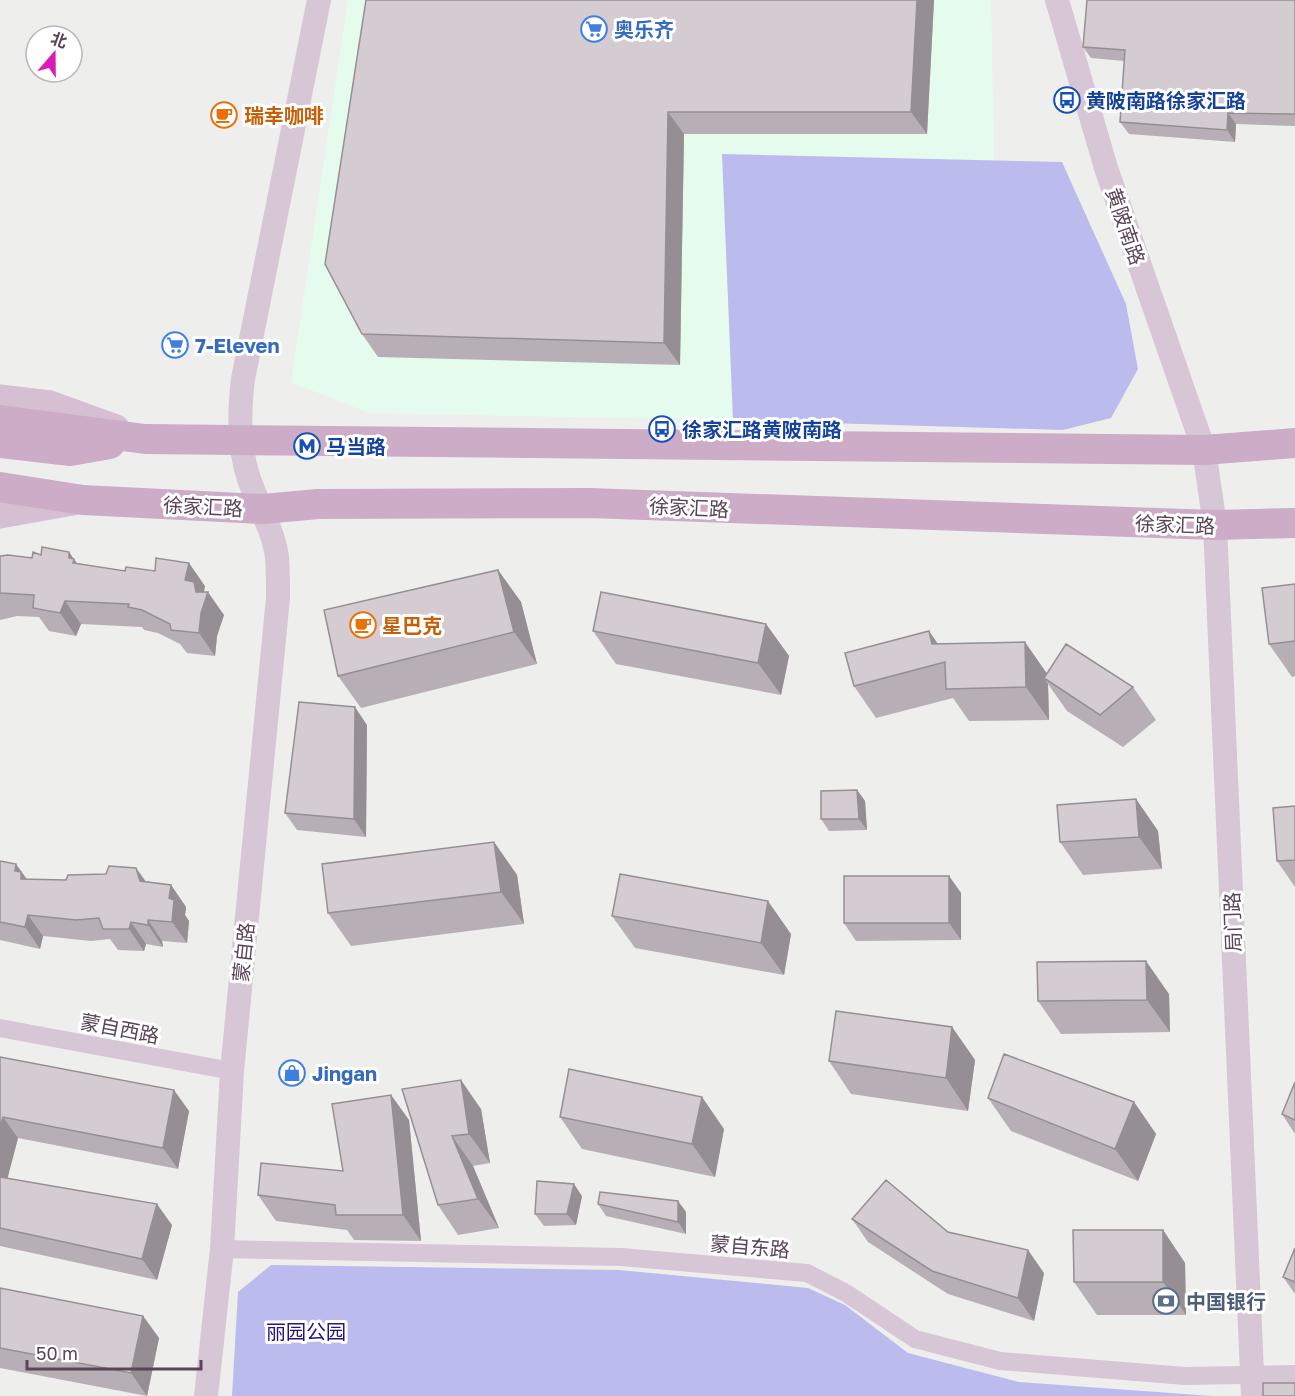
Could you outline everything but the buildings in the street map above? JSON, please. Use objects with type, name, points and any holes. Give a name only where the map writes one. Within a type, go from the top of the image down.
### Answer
[{"type":"main road","points":[[0,398],[51,404],[145,439]]},
{"type":"main road","points":[[0,420],[145,439],[1204,450],[1295,443]]},
{"type":"main road","points":[[0,443],[70,451],[145,439]]},
{"type":"main road","name":"徐家汇路","points":[[0,487],[83,500],[263,509],[318,504],[589,503],[1215,525],[1295,524]]},
{"type":"main road","points":[[0,500],[83,500]]},
{"type":"main road","name":"徐家汇路","points":[[0,514],[83,500]]},
{"type":"street","points":[[263,509],[249,479],[240,439],[239,410],[243,379],[318,0]]},
{"type":"street","name":"黄陂南路","points":[[1057,0],[1106,168],[1204,450]]},
{"type":"street","name":"局门路","points":[[1204,450],[1215,525],[1252,1385]]},
{"type":"street","name":"蒙自路","points":[[206,1396],[222,1249],[232,1071],[278,598],[277,555],[263,509]]},
{"type":"street","name":"蒙自西路","points":[[0,1028],[232,1071]]},
{"type":"street","name":"蒙自东路","points":[[222,1249],[621,1257],[807,1273],[846,1293],[915,1339],[1000,1361],[1185,1376],[1252,1385],[1295,1374]]},
{"type":"shaded area","points":[[348,0],[991,0],[994,161],[722,154],[733,420],[369,413],[291,382]]},
{"type":"green space","points":[[722,154],[1062,162],[1126,304],[1138,369],[1111,418],[1063,430],[733,420]]},
{"type":"green space","name":"丽园公园","points":[[271,1265],[619,1270],[808,1288],[845,1305],[908,1353],[1019,1382],[1212,1396],[232,1396],[238,1292]]},
{"type":"place","name":"奥乐齐","points":[[594,29]]},
{"type":"place","name":"黄陂南路徐家汇路","points":[[1067,100]]},
{"type":"place","name":"瑞幸咖啡","points":[[224,115]]},
{"type":"place","name":"7-Eleven","points":[[175,345]]},
{"type":"place","name":"徐家汇路黄陂南路","points":[[662,429]]},
{"type":"place","name":"马当路","points":[[307,446]]},
{"type":"place","name":"星巴克","points":[[363,625]]},
{"type":"place","name":"Jingan","points":[[292,1073]]},
{"type":"place","name":"中国银行","points":[[1166,1301]]}]
